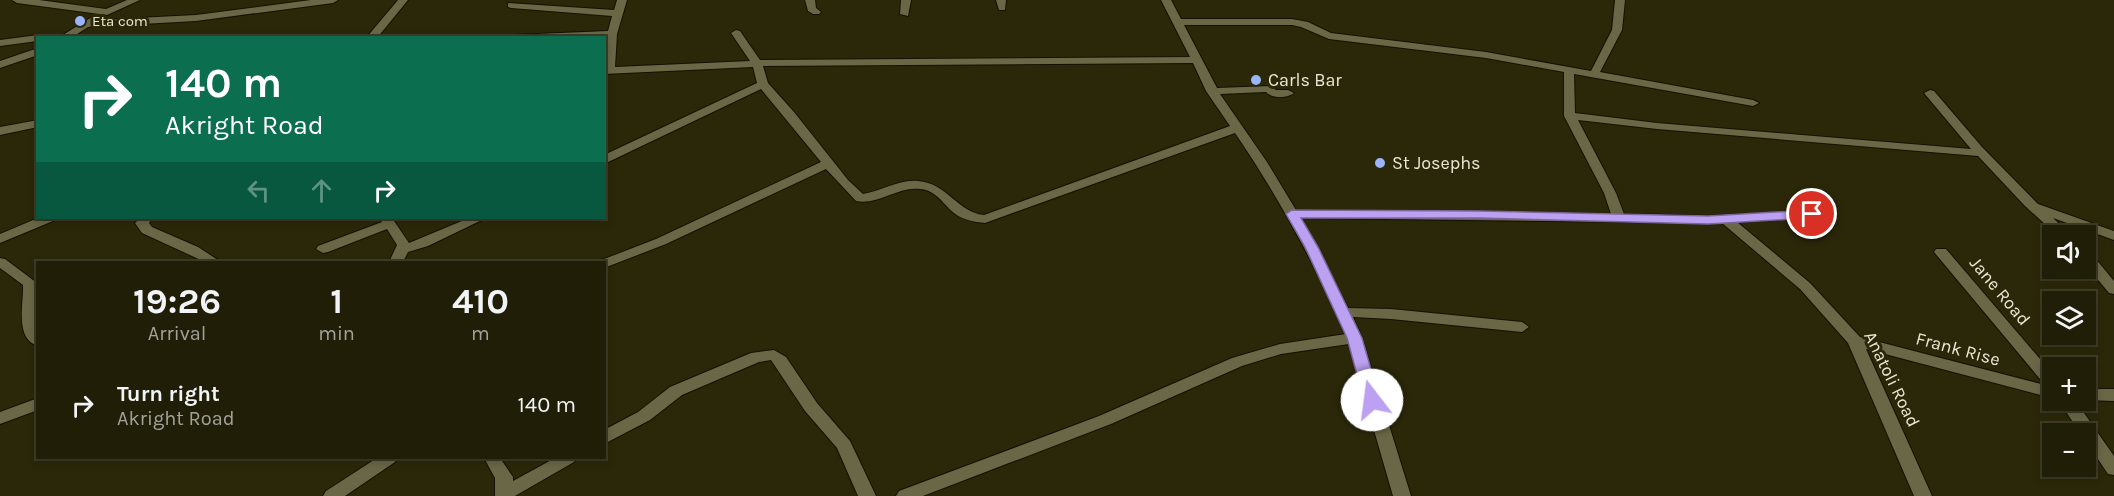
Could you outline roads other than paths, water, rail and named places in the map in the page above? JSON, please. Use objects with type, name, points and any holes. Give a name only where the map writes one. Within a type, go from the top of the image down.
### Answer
[{"type":"street","points":[[17,0],[107,12]]},
{"type":"street","points":[[57,36],[135,0]]},
{"type":"street","points":[[85,24],[196,18],[333,0]]},
{"type":"street","points":[[373,36],[403,0]]},
{"type":"street","points":[[622,0],[612,34],[607,70],[758,63],[1196,60]]},
{"type":"street","points":[[810,0],[811,9],[816,12]]},
{"type":"street","points":[[905,14],[906,0]]},
{"type":"street","points":[[1166,0],[1212,91],[1292,214],[1343,312],[1355,338],[1402,496]]},
{"type":"street","points":[[1594,74],[1617,35],[1622,15],[1620,0]]},
{"type":"street","points":[[512,5],[618,13]]},
{"type":"street","points":[[1178,22],[1292,22],[1305,24],[1329,36],[1486,55],[1753,103]]},
{"type":"street","points":[[736,33],[758,63],[763,84],[856,197],[867,198],[909,185],[920,184],[936,189],[967,217],[985,219],[1237,128]]},
{"type":"street","points":[[562,36],[612,34]]},
{"type":"street","points":[[0,43],[36,38]]},
{"type":"street","points":[[0,65],[36,52]]},
{"type":"street","points":[[1569,70],[1570,116],[1610,193],[1619,217]]},
{"type":"street","points":[[606,159],[763,84]]},
{"type":"street","points":[[1212,91],[1270,89],[1272,93],[1288,93]]},
{"type":"street","points":[[1930,93],[1978,153],[2054,225]]},
{"type":"street","points":[[1570,116],[1657,126],[1978,153]]},
{"type":"street","points":[[0,131],[36,123]]},
{"type":"street","points":[[606,263],[658,245],[787,181],[827,164]]},
{"type":"street","points":[[2033,206],[2114,236]]},
{"type":"street","points":[[1292,214],[1725,220],[1812,214]]},
{"type":"street","points":[[0,239],[46,219]]},
{"type":"street","points":[[145,219],[142,223],[147,230],[212,261]]},
{"type":"street","points":[[403,249],[423,243],[477,219]]},
{"type":"street","name":"Anatoli Road","points":[[1725,220],[1750,238],[1805,286],[1855,342],[1923,496]]},
{"type":"street","points":[[323,249],[388,221],[403,243],[403,249],[397,261]]},
{"type":"street","name":"Jane Road","points":[[1941,252],[2042,371]]},
{"type":"street","points":[[0,262],[30,282],[29,326],[31,335],[36,339]]},
{"type":"street","points":[[2096,268],[2114,290]]},
{"type":"street","points":[[1343,312],[1391,314],[1522,327]]},
{"type":"street","points":[[905,496],[1105,420],[1237,362],[1280,349],[1355,338]]},
{"type":"street","name":"Frank Rise","points":[[1855,342],[2042,389]]},
{"type":"street","points":[[606,437],[644,416],[676,391],[756,357],[774,355],[781,361],[811,407],[844,445],[867,496]]},
{"type":"street","points":[[2096,395],[2114,395]]},
{"type":"street","points":[[0,418],[36,405]]},
{"type":"street","points":[[2074,411],[2114,469]]},
{"type":"street","points":[[332,496],[388,459]]},
{"type":"street","points":[[493,459],[504,477],[504,495]]},
{"type":"street","points":[[504,495],[566,459]]},
{"type":"place","name":"Eta com","points":[[80,21]]},
{"type":"place","name":"Carls Bar","points":[[1256,80]]},
{"type":"place","name":"St Josephs","points":[[1380,163]]}]
